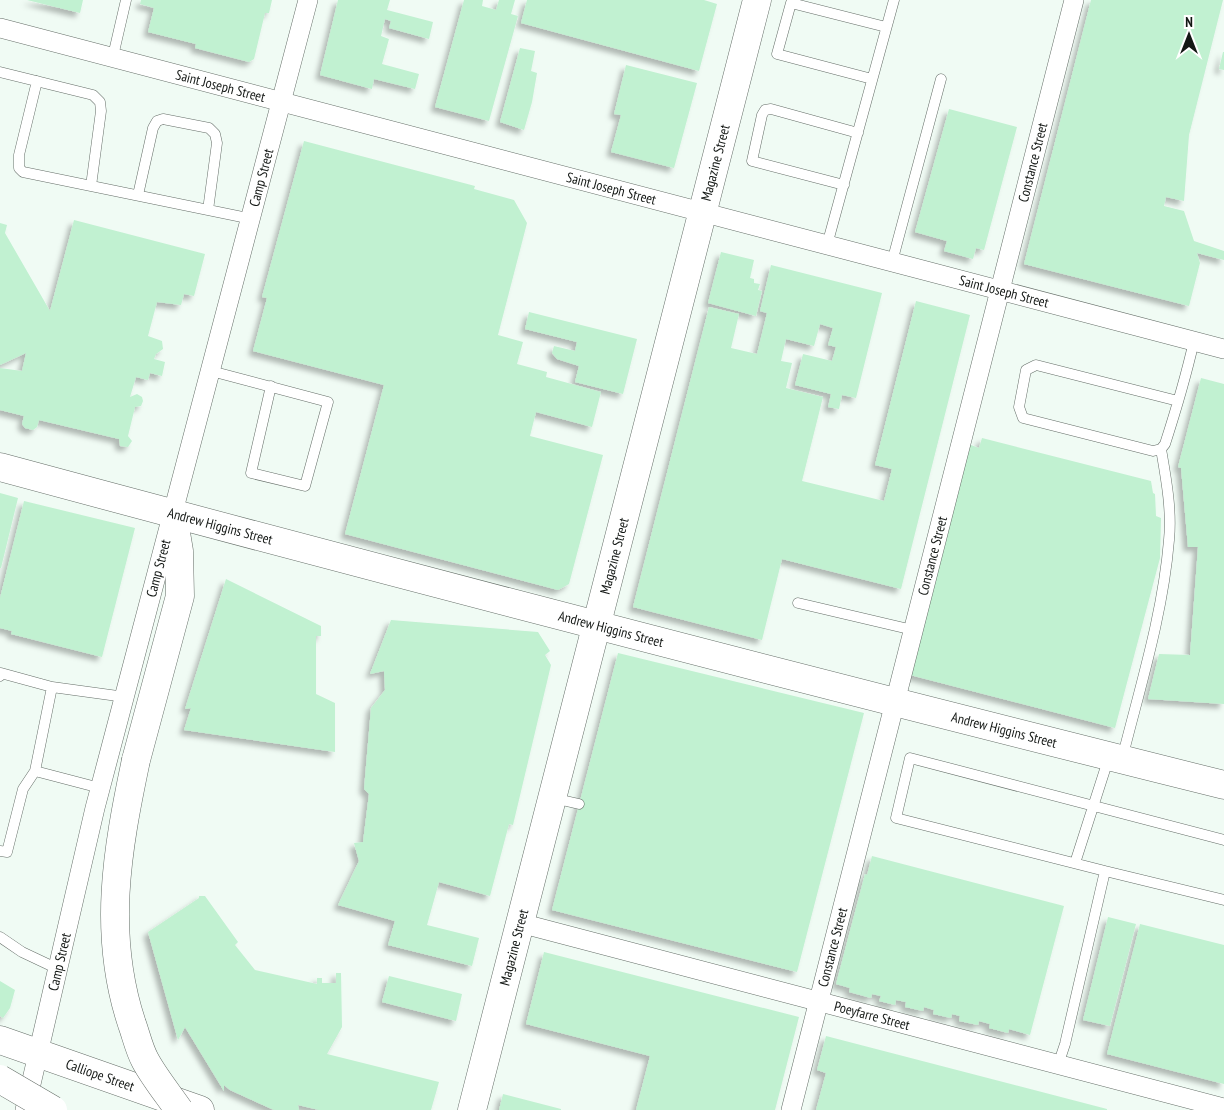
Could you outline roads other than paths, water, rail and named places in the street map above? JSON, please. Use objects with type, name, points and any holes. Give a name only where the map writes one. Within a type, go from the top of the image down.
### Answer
[{"type":"main road","name":"Magazine Street","points":[[472,1110],[701,212],[757,0]]},
{"type":"main road","name":"Andrew Higgins Street","points":[[0,467],[173,515],[595,626],[1224,785]]},
{"type":"main road","points":[[173,515],[179,551],[180,596],[136,760],[120,838],[115,883],[117,951],[123,997],[144,1059],[179,1110]]},
{"type":"main road","name":"Calliope Street","points":[[0,1040],[200,1110]]},
{"type":"main road","points":[[0,1079],[53,1110]]},
{"type":"street","name":"Camp Street","points":[[25,1110],[100,788],[252,219],[308,0]]},
{"type":"street","name":"Constance Street","points":[[791,1110],[1074,0]]},
{"type":"street","name":"Saint Joseph Street","points":[[0,28],[283,100],[1224,349]]},
{"type":"street","name":"Poeyfarre Street","points":[[520,924],[1224,1108]]},
{"type":"street","points":[[0,1099],[37,1052]]},
{"type":"lane","points":[[113,56],[126,0]]},
{"type":"lane","points":[[828,245],[894,0]]},
{"type":"lane","points":[[872,78],[777,54],[791,3],[886,27]]},
{"type":"lane","points":[[0,72],[93,95],[100,102],[101,111],[91,186]]},
{"type":"lane","points":[[892,262],[941,79]]},
{"type":"lane","points":[[38,81],[19,155],[19,168],[23,172],[252,219]]},
{"type":"lane","points":[[844,185],[752,161],[762,115],[765,110],[771,109],[858,132]]},
{"type":"lane","points":[[138,196],[153,128],[157,120],[163,119],[209,128],[215,134],[217,143],[208,210]]},
{"type":"lane","points":[[1178,401],[1036,365],[1026,370],[1019,407],[1023,418],[1153,452],[1161,449],[1165,444],[1178,401],[1194,341]]},
{"type":"lane","points":[[211,371],[271,386],[328,402],[305,486],[251,473],[271,386]]},
{"type":"lane","points":[[1076,863],[1093,805],[1116,758],[1163,596],[1170,538],[1167,484],[1161,449]]},
{"type":"lane","points":[[798,603],[913,630]]},
{"type":"lane","points":[[0,674],[52,686],[125,697]]},
{"type":"lane","points":[[0,851],[7,852],[23,790],[35,771],[52,686]]},
{"type":"lane","points":[[1224,840],[910,758],[896,818],[1224,900]]},
{"type":"lane","points":[[35,771],[100,788]]},
{"type":"lane","points":[[551,798],[579,804]]},
{"type":"lane","points":[[1058,1064],[1065,1044],[1105,871]]},
{"type":"lane","points":[[0,937],[22,952],[58,969]]}]
